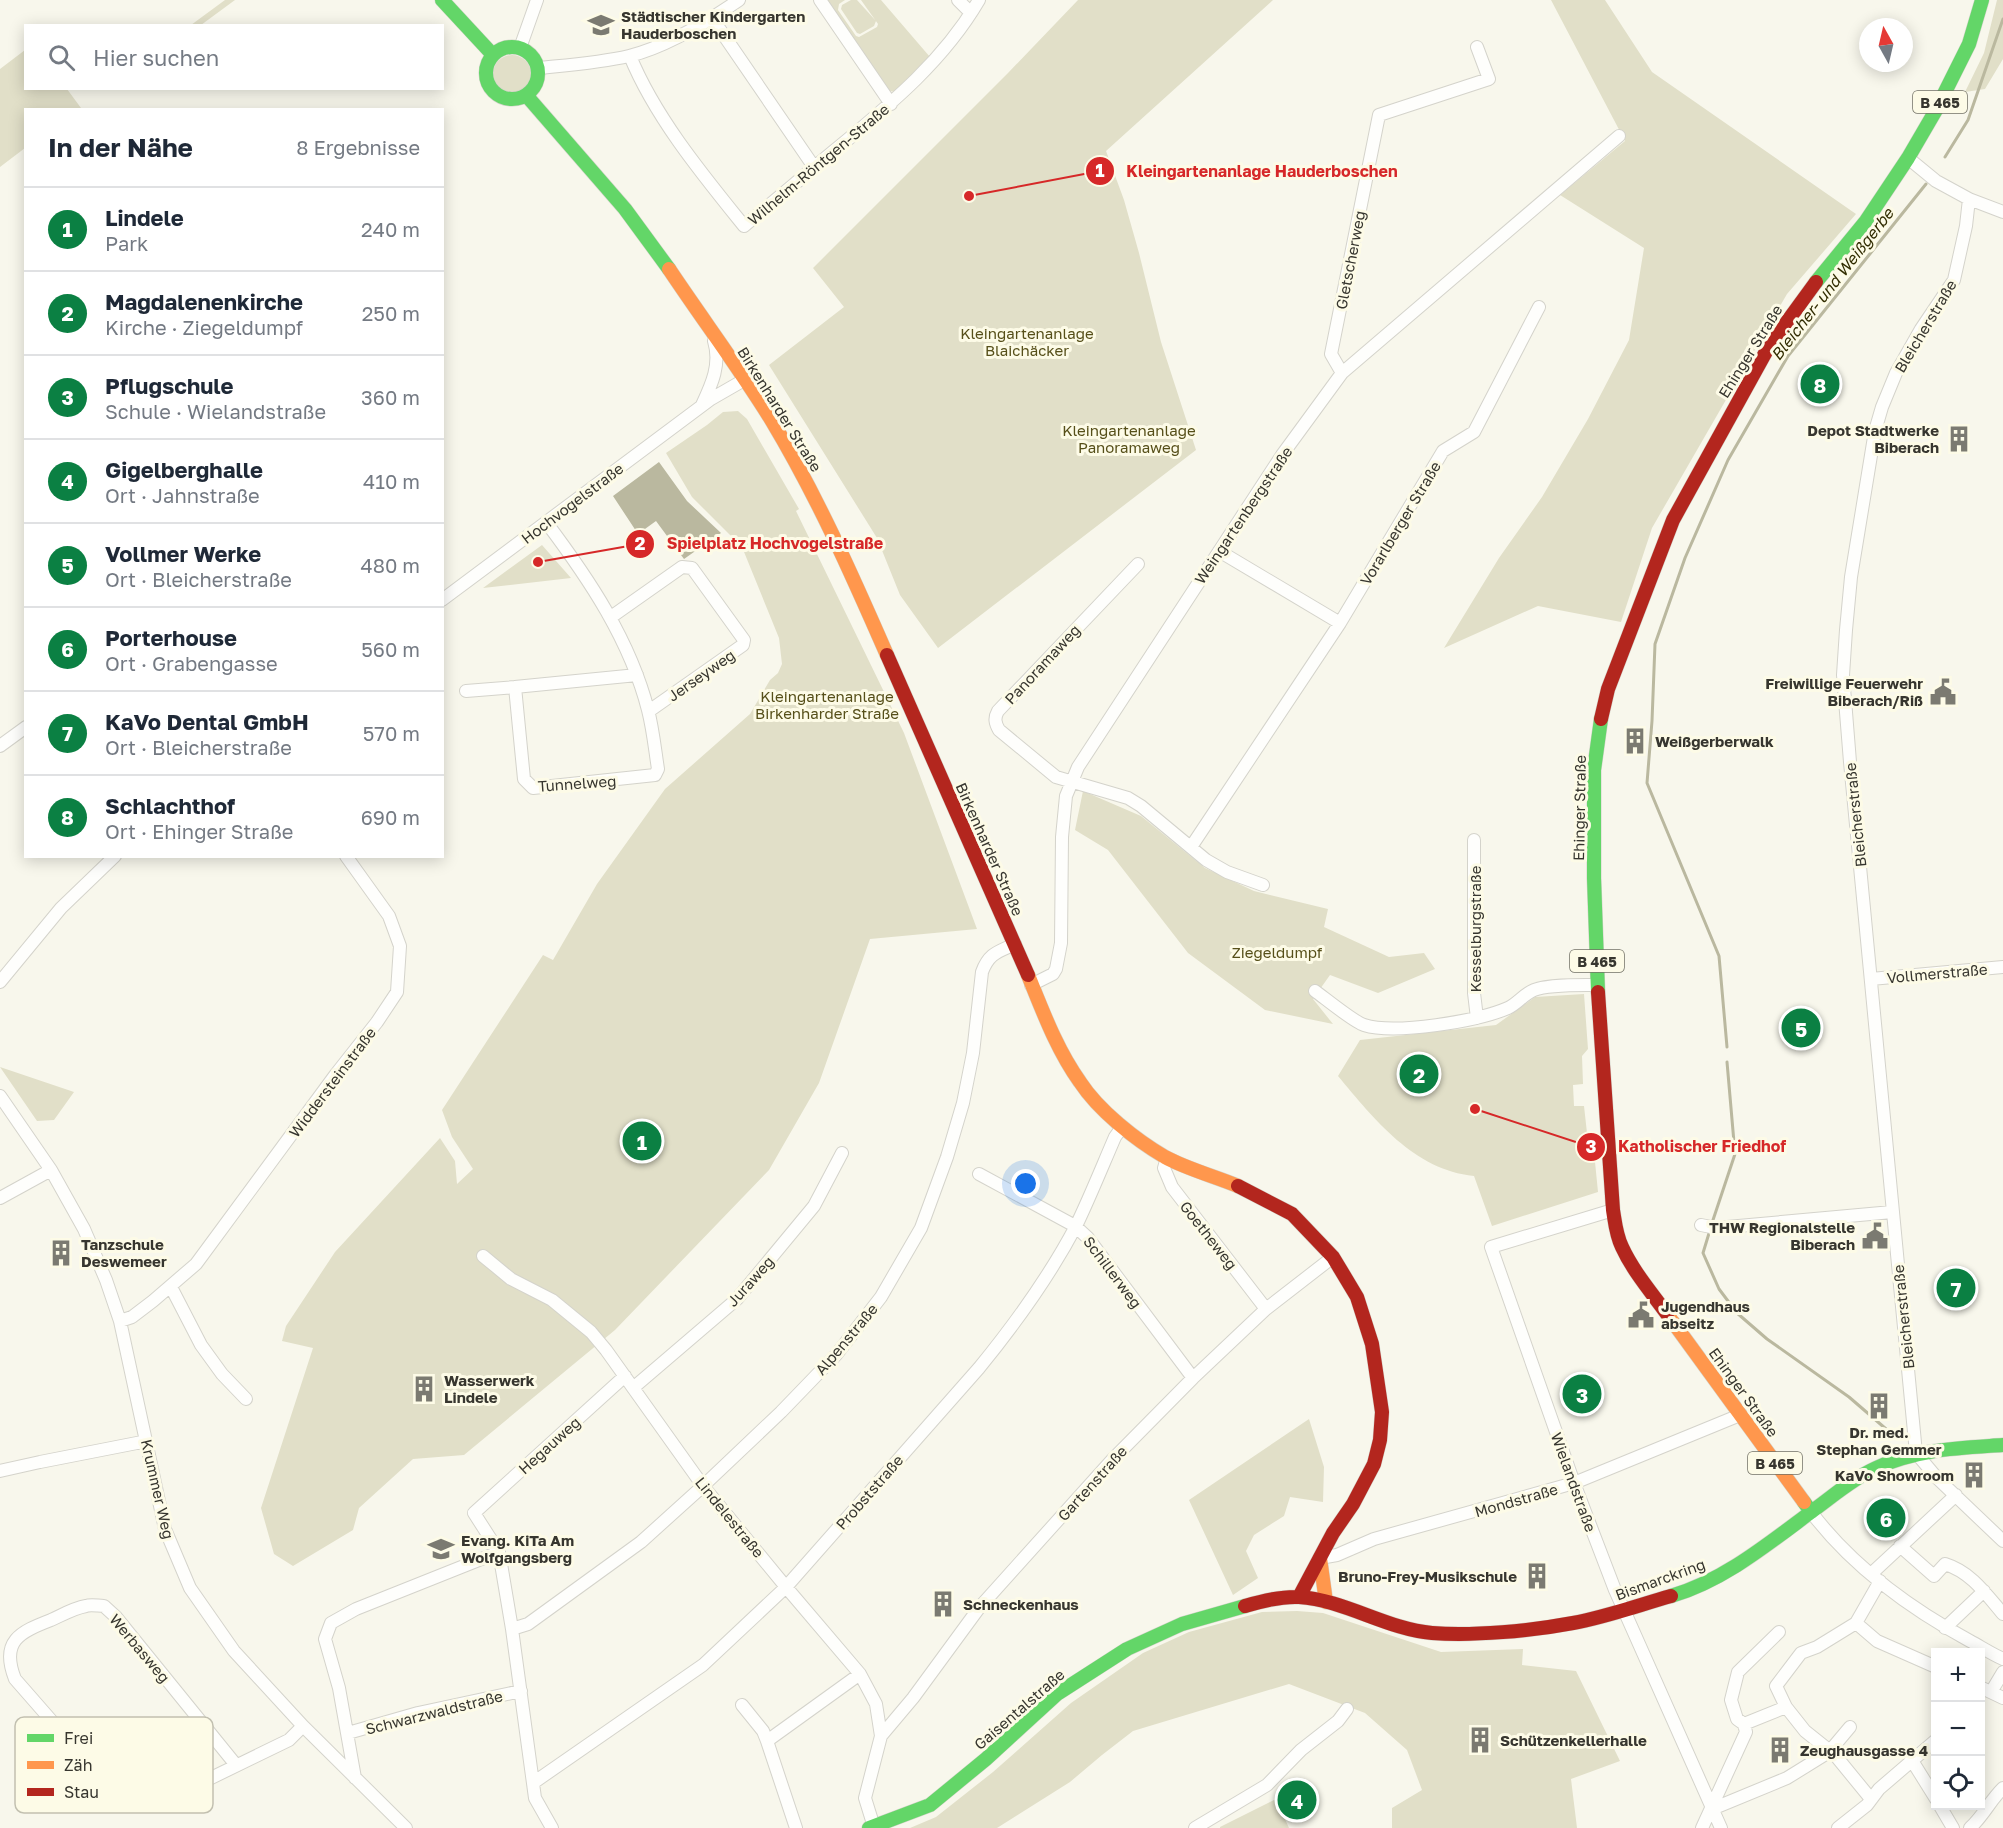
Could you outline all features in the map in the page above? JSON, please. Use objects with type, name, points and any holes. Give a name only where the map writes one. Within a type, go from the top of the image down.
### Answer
[{"type":"main road","points":[[442,0],[493,55]]},
{"type":"main road","name":"Ehinger Straße","points":[[1811,1512],[1633,1267],[1618,1238],[1613,1210],[1598,985],[1594,878],[1594,770],[1600,724],[1608,689],[1673,520],[1768,348],[1816,282],[1878,205],[1908,158],[1936,110],[1969,44],[1982,0]]},
{"type":"main road","points":[[506,48],[520,48],[532,56],[538,68],[536,83],[526,95],[511,99],[496,93],[491,88],[486,71],[493,55],[506,48]]},
{"type":"main road","name":"Birkenharder Straße","points":[[526,95],[624,209],[744,380],[788,449],[837,541],[1015,944],[1051,1032],[1080,1083],[1122,1127],[1167,1158],[1241,1187],[1292,1214],[1333,1257],[1357,1297],[1372,1344],[1383,1412],[1380,1440],[1374,1464],[1353,1504],[1333,1533],[1299,1597]]},
{"type":"main road","name":"Bismarckring","points":[[1299,1597],[1326,1602],[1410,1630],[1432,1633],[1476,1633],[1574,1623],[1680,1593],[1725,1572],[1766,1546],[1875,1468],[1916,1453],[2003,1445]]},
{"type":"main road","points":[[1320,1558],[1326,1602]]},
{"type":"main road","name":"Gaisentalstraße","points":[[871,1827],[930,1804],[986,1759],[1057,1694],[1127,1649],[1182,1624],[1250,1604],[1278,1598],[1299,1597]]},
{"type":"street","points":[[520,48],[537,0]]},
{"type":"street","points":[[538,68],[630,56],[663,43],[712,18],[739,0]]},
{"type":"street","points":[[820,0],[891,104]]},
{"type":"street","points":[[958,0],[971,13]]},
{"type":"street","name":"Wilhelm-Röntgen-Straße","points":[[630,56],[639,78],[661,116],[744,226],[891,104],[937,58],[979,0]]},
{"type":"street","points":[[712,18],[814,167]]},
{"type":"street","name":"Gletscherweg","points":[[1342,374],[1331,354],[1379,115],[1490,79],[1477,47]]},
{"type":"street","name":"Weingartenbergstraße","points":[[1031,985],[1053,974],[1059,957],[1062,837],[1066,796],[1072,782],[1084,758],[1282,455],[1342,374],[1619,136]]},
{"type":"street","points":[[1908,158],[1936,181],[1969,199],[2003,212]]},
{"type":"street","name":"Bleicherstraße","points":[[1916,1453],[1843,675],[1851,577],[1875,431],[1896,373],[1954,280],[1966,226],[1969,199]]},
{"type":"street","name":"Vorarlberger Straße","points":[[1191,847],[1340,623],[1443,451],[1474,432],[1539,307]]},
{"type":"street","name":"Hochvogelstraße","points":[[701,406],[714,378],[717,352],[712,334]]},
{"type":"street","name":"Hochvogelstraße","points":[[444,598],[701,406],[744,380]]},
{"type":"street","points":[[546,522],[583,572],[610,617],[637,675],[649,711]]},
{"type":"street","points":[[1219,551],[1340,623]]},
{"type":"street","name":"Panoramaweg","points":[[1072,782],[1056,777],[999,730],[996,725],[996,715],[1137,564]]},
{"type":"street","name":"Jerseyweg","points":[[610,617],[682,567],[692,568],[744,640],[743,645],[649,711]]},
{"type":"street","points":[[466,691],[637,675]]},
{"type":"street","name":"Tunnelweg","points":[[515,687],[524,779],[533,788],[655,775],[658,770],[649,711]]},
{"type":"street","points":[[0,746],[24,728]]},
{"type":"street","points":[[1072,782],[1128,798],[1141,806],[1206,860],[1227,872],[1263,885]]},
{"type":"street","name":"Kesselburgstraße","points":[[1474,840],[1474,993],[1477,1018]]},
{"type":"street","points":[[0,982],[62,908],[113,858]]},
{"type":"street","name":"Widdersteinstraße","points":[[120,1322],[132,1317],[196,1264],[397,992],[400,946],[388,916],[347,858]]},
{"type":"street","name":"Alpenstraße","points":[[512,1629],[528,1624],[631,1550],[703,1486],[781,1412],[836,1355],[881,1297],[921,1228],[940,1182],[963,1103],[973,1053],[982,972],[986,962],[993,954],[1015,944]]},
{"type":"street","name":"Vollmerstraße","points":[[1871,979],[2003,967]]},
{"type":"street","points":[[1315,991],[1363,1025],[1394,1028],[1423,1027],[1477,1018],[1509,1007],[1534,990],[1569,985],[1598,985]]},
{"type":"street","name":"Krummer Weg","points":[[0,1096],[51,1170],[91,1243],[120,1322],[165,1529],[190,1588],[234,1651],[303,1726],[405,1828]]},
{"type":"street","name":"Probststraße","points":[[533,1783],[703,1665],[786,1587],[1007,1334],[1038,1289],[1076,1226],[1115,1137],[1122,1127]]},
{"type":"street","name":"Juraweg","points":[[633,1388],[737,1299],[814,1206],[842,1153]]},
{"type":"street","name":"Goetheweg","points":[[1167,1158],[1164,1168],[1172,1187],[1266,1309]]},
{"type":"street","points":[[0,1198],[51,1170]]},
{"type":"street","name":"Schillerweg","points":[[979,1174],[1076,1226],[1088,1238],[1193,1378]]},
{"type":"street","name":"Wielandstraße","points":[[1613,1210],[1491,1247],[1574,1483],[1624,1610],[1721,1828]]},
{"type":"street","points":[[1701,1224],[1716,1228],[1892,1212]]},
{"type":"street","name":"Lindelestraße","points":[[483,1256],[511,1279],[552,1300],[591,1332],[703,1486],[860,1674],[876,1704],[881,1736],[865,1798],[871,1827]]},
{"type":"street","name":"Gartenstraße","points":[[881,1736],[913,1698],[979,1608],[1112,1460],[1193,1378],[1266,1309],[1333,1257]]},
{"type":"street","points":[[171,1287],[201,1346],[246,1400]]},
{"type":"street","name":"Hegauweg","points":[[474,1513],[625,1376]]},
{"type":"street","name":"Mondstraße","points":[[1320,1558],[1337,1555],[1374,1539],[1574,1483],[1740,1415]]},
{"type":"street","points":[[0,1471],[147,1441]]},
{"type":"street","points":[[1916,1453],[2002,1540]]},
{"type":"street","points":[[1871,1799],[1835,1755],[1804,1731],[1786,1707],[1776,1686],[1801,1653],[1817,1647],[1856,1623],[1875,1577],[1900,1546],[1956,1495]]},
{"type":"street","points":[[1811,1512],[1827,1534],[1875,1577],[1945,1628],[2003,1659]]},
{"type":"street","name":"Schwarzwaldstraße","points":[[474,1513],[499,1552],[535,1798],[552,1828]]},
{"type":"street","points":[[1900,1546],[1934,1575],[1945,1564],[1956,1567],[1967,1574],[2003,1614]]},
{"type":"street","points":[[355,1778],[339,1688],[325,1639],[331,1623],[356,1609],[499,1552]]},
{"type":"street","points":[[1945,1628],[1984,1591]]},
{"type":"street","name":"Werbasweg","points":[[48,1717],[15,1679],[9,1667],[9,1653],[16,1637],[25,1630],[86,1605],[104,1606],[116,1617],[197,1717]]},
{"type":"street","points":[[1856,1623],[1877,1641],[1931,1665]]},
{"type":"street","points":[[1702,1828],[1746,1732],[1744,1724],[1737,1719],[1731,1700],[1738,1672],[1779,1632]]},
{"type":"street","points":[[2003,1672],[1986,1689],[2003,1698]]},
{"type":"street","points":[[768,1741],[860,1674]]},
{"type":"street","name":"Schwarzwaldstraße","points":[[348,1733],[418,1713],[521,1691]]},
{"type":"street","points":[[742,1705],[763,1731],[768,1741],[796,1828]]},
{"type":"street","points":[[1744,1724],[1786,1707]]},
{"type":"street","points":[[1195,1828],[1268,1785],[1301,1750],[1338,1721],[1347,1709]]},
{"type":"street","name":"Werbasweg","points":[[213,1776],[289,1740],[303,1726]]},
{"type":"street","points":[[1712,1809],[1787,1778],[1829,1752],[1850,1727]]},
{"type":"street","name":"Werbasweg","points":[[213,1737],[236,1765]]},
{"type":"street","points":[[1838,1828],[1867,1805],[1879,1789],[1931,1743]]},
{"type":"street","points":[[1911,1759],[1931,1792]]},
{"type":"street","points":[[1970,1828],[1983,1817],[1990,1801],[2003,1788]]},
{"type":"street","points":[[1942,1810],[1949,1826]]},
{"type":"green space","points":[[225,0],[235,0],[202,24],[192,24]]},
{"type":"green space","points":[[824,0],[845,0],[839,4],[838,10],[859,37],[877,27],[878,24],[861,0],[881,0],[930,57],[894,92],[887,90]]},
{"type":"green space","points":[[851,0],[857,0],[876,21],[874,26],[860,34],[841,9],[842,5]]},
{"type":"green space","points":[[1078,0],[1273,0],[1106,151],[1124,200],[1161,342],[1196,450],[938,648],[900,595],[877,538],[769,365],[844,307],[813,268]]},
{"type":"green space","points":[[1551,0],[1605,0],[1652,72],[1856,214],[1787,294],[1652,528],[1621,622],[1538,606],[1444,648],[1499,558],[1542,497],[1588,419],[1629,340],[1644,248],[1560,195],[1625,141]]},
{"type":"green space","points":[[1997,0],[2003,0],[2003,59],[1985,89],[1965,92],[1984,53]]},
{"type":"green space","points":[[24,51],[24,90],[68,90],[81,108],[24,108],[24,149],[0,167],[0,69]]},
{"type":"green space","points":[[512,55],[519,56],[525,61],[530,67],[530,81],[525,87],[519,92],[512,93],[505,92],[499,87],[494,81],[493,74],[494,67],[499,61],[505,56]]},
{"type":"green space","name":"Kleingartenanlage Birkenharder Straße","points":[[738,411],[747,419],[799,509],[796,511],[904,733],[977,929],[870,939],[819,1083],[769,1170],[615,1330],[464,1455],[413,1459],[359,1508],[353,1530],[293,1566],[274,1554],[261,1508],[313,1348],[282,1341],[286,1326],[335,1252],[440,1138],[455,1161],[457,1184],[473,1169],[452,1137],[442,1110],[543,955],[553,960],[597,884],[665,789],[750,714],[782,664],[779,638],[742,547],[692,497],[666,453],[723,412]]},
{"type":"green space","points":[[542,545],[571,578],[483,588]]},
{"type":"green space","name":"Ziegeldumpf","points":[[1083,791],[1141,816],[1205,868],[1254,891],[1328,909],[1324,927],[1389,957],[1424,953],[1435,969],[1378,993],[1330,975],[1313,999],[1333,1024],[1265,1010],[1188,953],[1108,850],[1075,830]]},
{"type":"green space","points":[[1584,994],[1588,1049],[1582,1056],[1583,1084],[1573,1085],[1574,1106],[1584,1106],[1587,1133],[1593,1142],[1598,1192],[1492,1226],[1474,1176],[1452,1172],[1414,1153],[1381,1125],[1338,1076],[1360,1040],[1496,1025],[1535,997]]},
{"type":"green space","points":[[0,1067],[74,1092],[54,1120],[37,1121]]},
{"type":"green space","points":[[1309,1419],[1324,1467],[1323,1502],[1290,1497],[1284,1516],[1254,1535],[1246,1551],[1258,1578],[1233,1595],[1189,1500]]},
{"type":"green space","points":[[1262,1612],[1323,1613],[1441,1652],[1523,1649],[1522,1665],[1576,1671],[1620,1761],[1571,1779],[1577,1828],[1392,1828],[1392,1808],[1422,1790],[1407,1750],[1365,1713],[1289,1684],[1133,1731],[1070,1782],[997,1828],[910,1828],[936,1817],[993,1772],[1071,1703],[1143,1653],[1189,1632]]},
{"type":"green space","points":[[1276,1799],[1289,1828],[1220,1828],[1220,1827]]},
{"type":"shaded area","points":[[659,462],[687,501],[721,533],[684,559],[656,521],[638,534],[613,496]]},
{"type":"waterway","name":"Bleicher- und Weißgerbe","points":[[1945,157],[1968,120],[2003,19]]},
{"type":"waterway","name":"Bleicher- und Weißgerbe","points":[[1727,1047],[1719,956],[1647,783],[1655,644],[1685,558],[1728,460],[1788,356],[1926,184]]},
{"type":"waterway","name":"Bleicher- und Weißgerbe","points":[[1712,1223],[1735,1154],[1727,1062]]},
{"type":"waterway","name":"Bleicher- und Weißgerbe","points":[[1710,1230],[1703,1253],[1719,1289],[1737,1313],[1767,1339],[1849,1397],[1893,1435]]},
{"type":"traffic: fast","points":[[442,0],[493,55]]},
{"type":"traffic: fast","points":[[1816,282],[1866,221],[1908,158],[1936,110],[1969,44],[1982,0]]},
{"type":"traffic: fast","points":[[512,47],[522,49],[530,55],[536,63],[538,73],[536,83],[530,91],[522,97],[512,99],[502,97],[494,91],[488,83],[486,73],[488,63],[494,55],[502,49],[512,47]]},
{"type":"traffic: fast","points":[[526,95],[625,209],[669,269]]},
{"type":"traffic: fast","points":[[1598,992],[1594,878],[1594,770],[1601,719]]},
{"type":"traffic: fast","points":[[1804,1502],[1811,1512],[1867,1472],[1907,1457],[1938,1450],[2003,1445]]},
{"type":"traffic: fast","points":[[1671,1596],[1727,1571],[1762,1549],[1811,1512]]},
{"type":"traffic: fast","points":[[869,1828],[930,1805],[986,1759],[1057,1694],[1127,1649],[1182,1624],[1245,1606]]},
{"type":"traffic: slow","points":[[669,269],[747,382],[788,449],[833,536],[887,655]]},
{"type":"traffic: slow","points":[[1028,975],[1064,1057],[1097,1104],[1130,1133],[1165,1157],[1238,1186]]},
{"type":"traffic: slow","points":[[1667,1314],[1804,1502]]},
{"type":"traffic: slow","points":[[1320,1558],[1326,1602]]},
{"type":"traffic: jam","points":[[1601,719],[1608,689],[1673,520],[1768,348],[1816,282]]},
{"type":"traffic: jam","points":[[887,655],[1028,975]]},
{"type":"traffic: jam","points":[[1598,992],[1616,1228],[1631,1264],[1667,1314]]},
{"type":"traffic: jam","points":[[1238,1186],[1292,1214],[1333,1257],[1357,1297],[1372,1344],[1382,1412],[1380,1440],[1374,1464],[1353,1504],[1333,1533],[1299,1597]]},
{"type":"traffic: jam","points":[[1245,1606],[1278,1598],[1316,1599],[1415,1630],[1466,1634],[1573,1623],[1671,1596]]},
{"type":"place","name":"Städtischer Kindergarten Hauderboschen","points":[[601,25]]},
{"type":"place","name":"Kleingartenanlage Hauderboschen","points":[[969,196]]},
{"type":"place","name":"Schlachthof","points":[[1820,384]]},
{"type":"place","name":"Depot Stadtwerke Biberach","points":[[1959,439]]},
{"type":"place","name":"Spielplatz Hochvogelstraße","points":[[538,562]]},
{"type":"place","name":"Freiwillige Feuerwehr Biberach/Riß","points":[[1943,692]]},
{"type":"place","name":"Weißgerberwalk","points":[[1635,741]]},
{"type":"place","name":"Vollmer Werke","points":[[1801,1028]]},
{"type":"place","name":"Magdalenenkirche","points":[[1419,1074]]},
{"type":"place","name":"Katholischer Friedhof","points":[[1475,1109]]},
{"type":"place","name":"Lindele","points":[[642,1141]]},
{"type":"place","name":"THW Regionalstelle Biberach","points":[[1875,1236]]},
{"type":"place","name":"Tanzschule Deswemeer","points":[[61,1253]]},
{"type":"place","name":"KaVo Dental GmbH","points":[[1956,1288]]},
{"type":"place","name":"Jugendhaus abseitz","points":[[1641,1315]]},
{"type":"place","name":"Wasserwerk Lindele","points":[[424,1389]]},
{"type":"place","name":"Pflugschule","points":[[1582,1394]]},
{"type":"place","name":"Dr. med. Stephan Gemmer","points":[[1879,1406]]},
{"type":"place","name":"KaVo Showroom","points":[[1974,1475]]},
{"type":"place","name":"Porterhouse","points":[[1886,1518]]},
{"type":"place","name":"Evang. KiTa Am Wolfgangsberg","points":[[441,1549]]},
{"type":"place","name":"Bruno-Frey-Musikschule","points":[[1537,1576]]},
{"type":"place","name":"Schneckenhaus","points":[[943,1604]]},
{"type":"place","name":"Schützenkellerhalle","points":[[1480,1740]]},
{"type":"place","name":"Zeughausgasse 4","points":[[1780,1750]]},
{"type":"place","name":"Gigelberghalle","points":[[1297,1800]]},
{"type":"park label","name":"Kleingartenanlage Blaichäcker","points":[[1027,342]]},
{"type":"park label","name":"Kleingartenanlage Panoramaweg","points":[[1129,438]]}]
